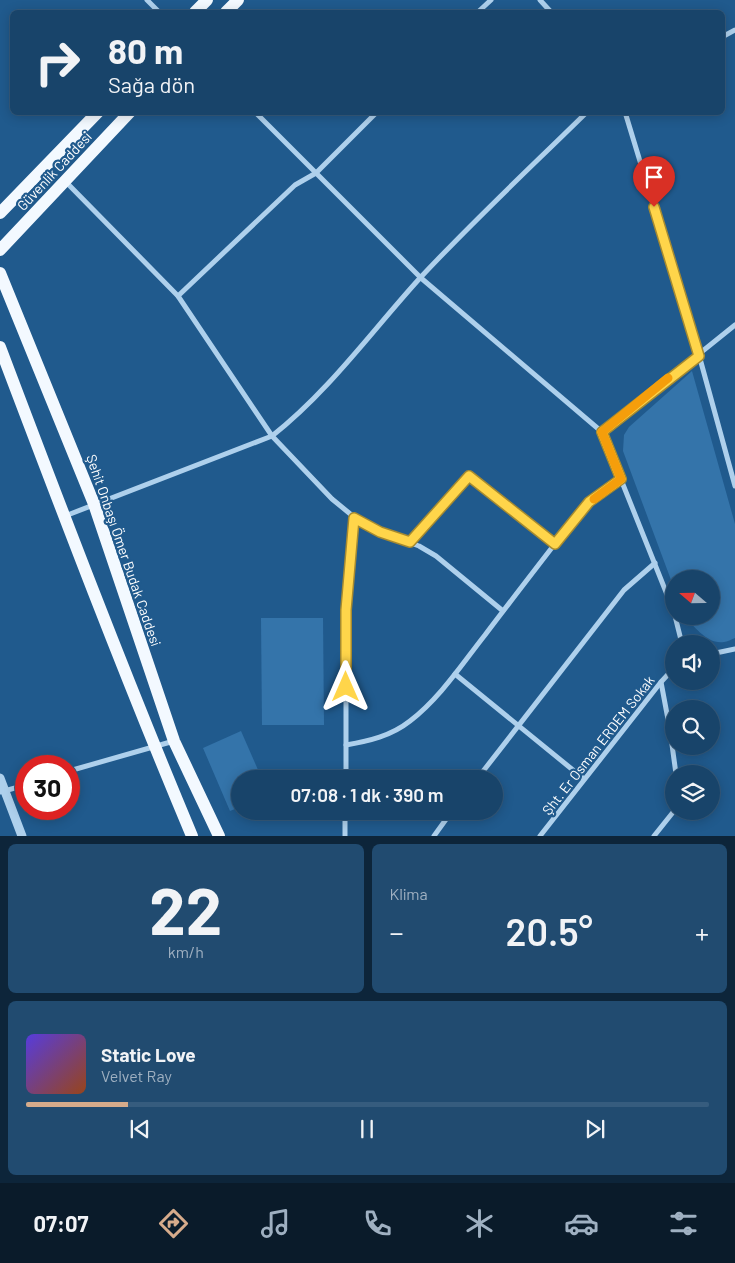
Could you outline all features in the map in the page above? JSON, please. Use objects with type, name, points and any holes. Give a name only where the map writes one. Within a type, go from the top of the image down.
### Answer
[{"type":"main road","points":[[197,10],[207,0]]},
{"type":"main road","points":[[228,10],[238,0]]},
{"type":"main road","name":"Güvenlik Caddesi","points":[[0,214],[95,115]]},
{"type":"main road","name":"Güvenlik Caddesi","points":[[0,250],[127,115]]},
{"type":"main road","name":"Şehit Onbaşı Ömer Budak Caddesi","points":[[0,273],[94,504],[174,741],[219,836]]},
{"type":"main road","points":[[0,347],[64,517],[192,836]]},
{"type":"street","points":[[147,0],[157,10]]},
{"type":"street","points":[[480,10],[491,0]]},
{"type":"street","points":[[540,0],[549,10]]},
{"type":"street","points":[[258,115],[421,278],[602,432],[665,589]]},
{"type":"street","points":[[178,296],[294,185],[316,173],[374,115]]},
{"type":"street","points":[[64,517],[272,436],[297,416],[421,278],[584,115]]},
{"type":"street","points":[[626,115],[699,356],[735,486]]},
{"type":"street","points":[[65,181],[178,296],[272,436],[332,498],[354,518],[380,532],[410,542],[444,562],[503,611]]},
{"type":"street","points":[[602,432],[699,356],[735,325]]},
{"type":"street","points":[[410,542],[469,476],[555,544]]},
{"type":"street","points":[[346,745],[372,741],[393,732],[410,721],[428,705],[455,674],[589,502],[621,479]]},
{"type":"street","points":[[346,770],[346,610],[354,518]]},
{"type":"street","points":[[484,770],[624,590],[655,563]]},
{"type":"street","points":[[720,652],[735,649]]},
{"type":"street","points":[[455,674],[519,724],[584,779]]},
{"type":"street","name":"Şht. Er Osman ERDEM Sokak","points":[[540,836],[665,678]]},
{"type":"street","points":[[661,682],[675,765]]},
{"type":"street","points":[[80,768],[174,741]]},
{"type":"street","points":[[0,778],[3,792],[22,836]]},
{"type":"street","points":[[3,792],[15,788]]},
{"type":"street","points":[[345,820],[345,836]]},
{"type":"street","points":[[434,836],[446,820]]},
{"type":"street","points":[[654,836],[667,820]]},
{"type":"shaded area","points":[[692,371],[735,524],[735,638],[720,642],[720,635],[704,635],[693,625],[720,625],[720,570],[667,570],[623,451],[624,435],[629,427]]},
{"type":"shaded area","points":[[261,618],[323,618],[324,725],[262,725]]},
{"type":"shaded area","points":[[241,731],[258,770],[231,770],[231,811],[230,811],[203,748]]},
{"type":"slow traffic","points":[[594,499],[621,479],[602,432],[668,378]]},
{"type":"route","points":[[346,687],[346,610],[354,518],[380,532],[410,542],[469,476],[555,544],[589,502],[621,479],[602,432],[673,374],[699,356],[654,207]]}]
